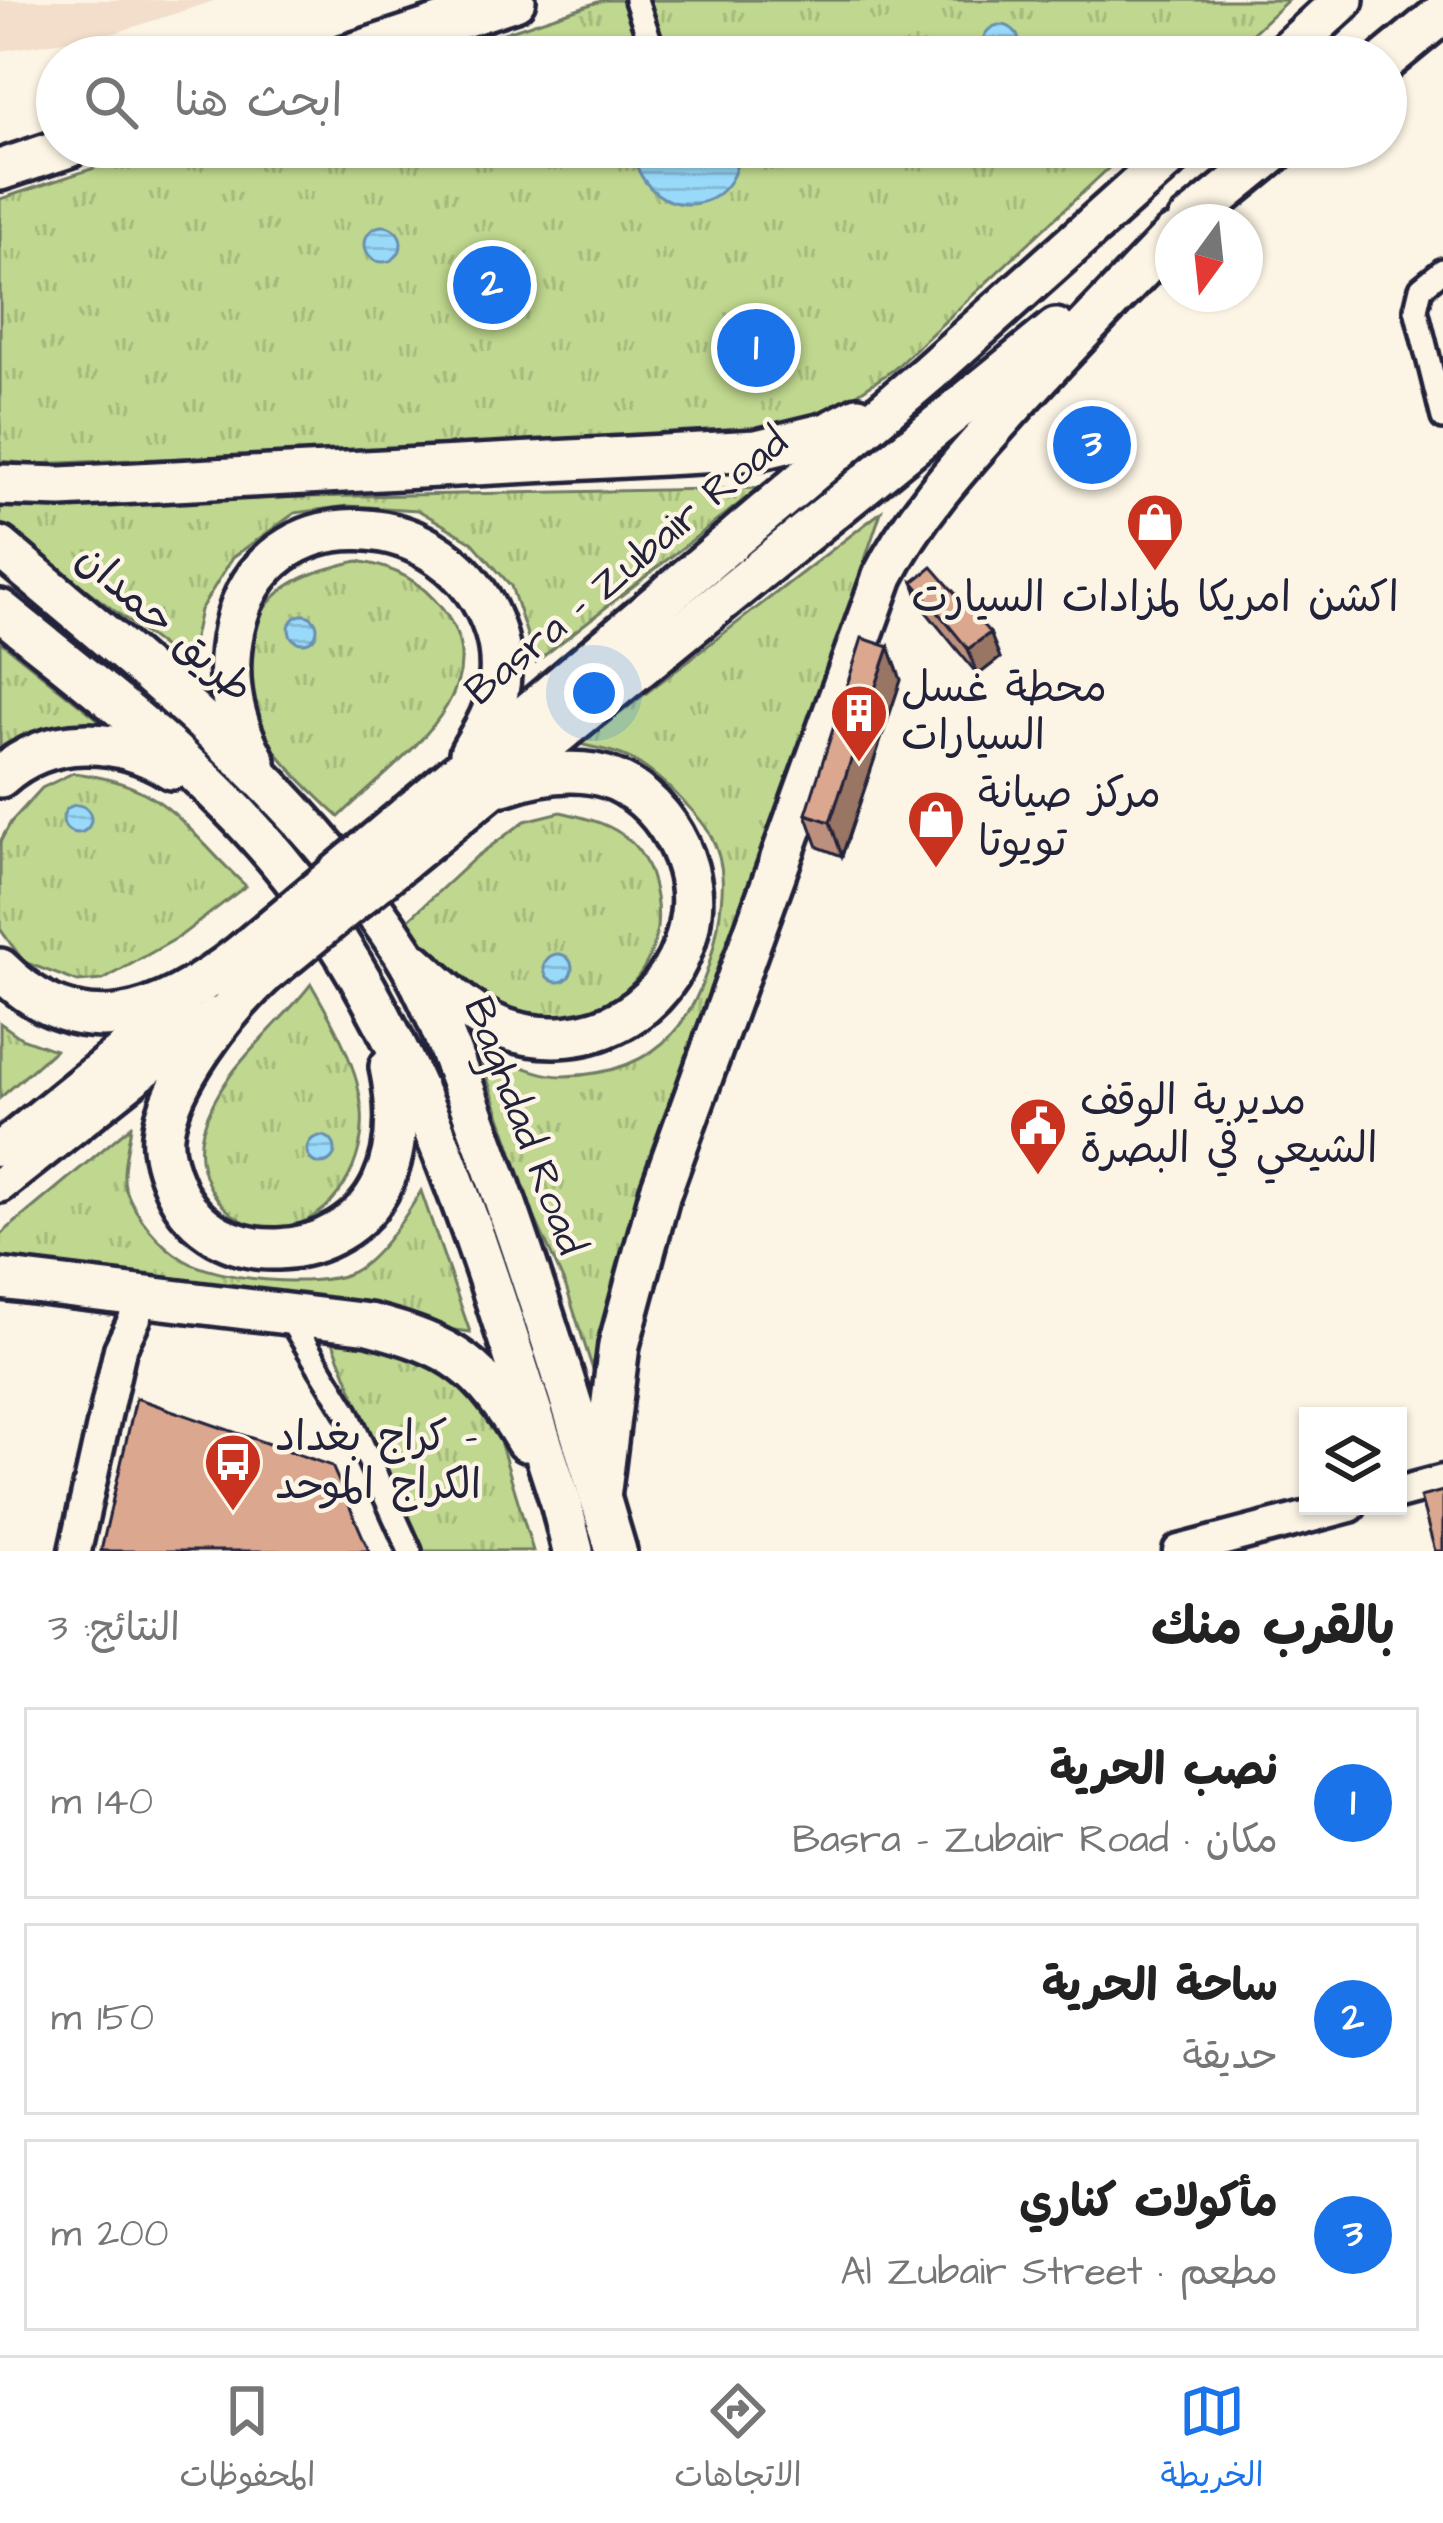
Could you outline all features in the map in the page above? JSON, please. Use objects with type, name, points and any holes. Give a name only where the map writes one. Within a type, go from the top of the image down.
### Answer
[{"type":"highway","points":[[406,36],[515,0]]},
{"type":"highway","points":[[1304,36],[1343,0]]},
{"type":"highway","points":[[1407,43],[1443,13]]},
{"type":"highway","points":[[0,170],[36,158]]},
{"type":"highway","name":"Basra - Zubair Road","points":[[468,786],[1158,168]]},
{"type":"highway","points":[[1210,204],[1254,168]]},
{"type":"highway","points":[[0,968],[38,1001],[61,1012],[93,1018],[123,1016],[242,973],[468,786],[1155,249]]},
{"type":"highway","points":[[581,1500],[660,1193],[883,576],[916,518],[953,473],[1155,254]]},
{"type":"highway","points":[[0,484],[61,487],[757,450],[827,433],[929,373]]},
{"type":"highway","points":[[263,776],[241,736],[228,660],[237,612],[250,584],[273,558],[316,536],[352,529],[385,530],[446,557],[471,581],[487,606],[499,643],[500,679],[468,786]]},
{"type":"highway","name":"طريق حمدان","points":[[0,547],[202,718],[263,776]]},
{"type":"highway","points":[[0,610],[186,762],[232,808]]},
{"type":"highway","points":[[0,777],[60,746],[125,746],[154,758],[232,808]]},
{"type":"highway","points":[[406,956],[455,999],[499,1027],[540,1037],[578,1037],[620,1023],[648,1001],[686,944],[692,908],[689,874],[678,842],[665,822],[625,785],[595,775],[555,773],[506,784],[468,786]]},
{"type":"highway","name":"Baghdad Road","points":[[263,776],[318,836],[406,956],[453,1060],[507,1204],[581,1500],[573,1551]]},
{"type":"highway","name":"Baghdad Road","points":[[232,808],[279,860],[341,949],[379,1015],[457,1189],[581,1500],[616,1551]]},
{"type":"highway","points":[[242,973],[167,1112],[162,1139],[167,1171],[181,1201],[199,1221],[231,1241],[268,1251],[316,1243],[367,1207],[382,1185],[396,1119],[379,1015]]},
{"type":"highway","points":[[0,1279],[286,1312],[370,1324],[424,1338],[468,1364],[581,1500]]},
{"type":"main road","points":[[0,1149],[242,973]]},
{"type":"main road","points":[[0,1185],[242,973]]},
{"type":"street","points":[[636,0],[648,36]]},
{"type":"street","points":[[1443,270],[1421,288],[1416,310],[1443,418]]},
{"type":"street","points":[[75,1551],[120,1349],[135,1318],[137,1297]]},
{"type":"street","points":[[286,1312],[346,1412],[410,1551]]},
{"type":"street","points":[[1407,1491],[1443,1481]]},
{"type":"street","points":[[1179,1551],[1316,1515]]},
{"type":"shaded area","points":[[0,0],[217,0],[115,33],[36,36],[36,45],[0,51]]},
{"type":"green space","points":[[604,0],[1288,0],[1249,36],[495,36]]},
{"type":"green space","points":[[94,168],[1109,168],[893,370],[833,410],[727,436],[33,464],[0,461],[0,199]]},
{"type":"green space","points":[[759,488],[536,662],[511,586],[472,542],[418,510],[348,506],[295,513],[233,557],[200,610],[188,666],[0,525],[0,503]]},
{"type":"green space","points":[[881,512],[592,1367],[477,1049],[532,1070],[564,1076],[599,1073],[652,1051],[689,1012],[701,987],[718,926],[722,881],[711,836],[672,791],[635,761],[580,744]]},
{"type":"green space","points":[[358,561],[406,577],[434,600],[459,640],[460,670],[451,698],[434,725],[339,817],[264,735],[249,698],[247,658],[257,621],[277,595],[309,575]]},
{"type":"green space","points":[[0,641],[104,724],[50,728],[0,747]]},
{"type":"green space","points":[[73,773],[105,778],[153,798],[189,827],[246,886],[179,937],[103,980],[78,982],[24,962],[0,929],[0,842],[42,788]]},
{"type":"green space","points":[[561,812],[605,825],[635,846],[652,881],[657,929],[649,958],[613,1000],[588,1013],[529,1018],[499,1008],[458,982],[407,921],[476,857],[525,821]]},
{"type":"green space","points":[[311,984],[355,1077],[362,1111],[359,1149],[344,1185],[318,1213],[301,1223],[263,1228],[230,1213],[208,1184],[200,1148],[203,1130],[235,1070]]},
{"type":"green space","points":[[0,1023],[21,1038],[55,1050],[0,1098]]},
{"type":"green space","points":[[131,1126],[124,1175],[136,1210],[175,1254],[219,1273],[289,1281],[348,1274],[379,1250],[421,1191],[470,1332],[0,1273],[0,1235]]},
{"type":"green space","points":[[328,1330],[460,1370],[490,1408],[533,1551],[417,1551]]},
{"type":"water","points":[[1001,25],[1017,36],[985,36]]},
{"type":"water","points":[[638,168],[736,168],[723,189],[707,200],[689,204],[670,201]]},
{"type":"water","points":[[383,226],[396,231],[401,244],[396,257],[383,262],[370,257],[365,244],[370,231]]},
{"type":"water","points":[[303,615],[313,619],[317,629],[313,639],[303,643],[293,639],[289,629],[293,619]]},
{"type":"water","points":[[77,805],[87,809],[91,819],[87,829],[77,833],[67,829],[63,819],[67,809]]},
{"type":"water","points":[[558,954],[568,958],[572,968],[568,978],[558,982],[548,978],[544,968],[548,958]]},
{"type":"water","points":[[321,1136],[331,1140],[335,1150],[331,1160],[321,1164],[311,1160],[307,1150],[311,1140]]},
{"type":"building","points":[[1086,414],[1101,429],[1086,444],[1071,429]]},
{"type":"building","points":[[932,567],[990,633],[968,649],[913,582]]},
{"type":"building","points":[[862,638],[889,647],[830,822],[806,814]]},
{"type":"building","name":"كراج بغداد - الكراج الموحد","points":[[136,1398],[332,1466],[369,1551],[101,1551]]},
{"type":"building","points":[[1443,1491],[1443,1551],[1435,1551],[1420,1497]]},
{"type":"place","name":"ساحة الحرية","points":[[492,285]]},
{"type":"place","name":"نصب الحرية","points":[[756,348]]},
{"type":"place","name":"مأكولات كناري","points":[[1092,445]]},
{"type":"place","name":"اكشن امريكا لمزادات السيارت","points":[[1155,573]]},
{"type":"place","name":"محطة غسل السيارات","points":[[859,764]]},
{"type":"place","name":"مركز صيانة تويوتا","points":[[936,870]]},
{"type":"place","name":"مديرية الوقف الشيعي في البصرة","points":[[1038,1177]]},
{"type":"place","name":"كراج بغداد - الكراج الموحد","points":[[233,1513]]}]
